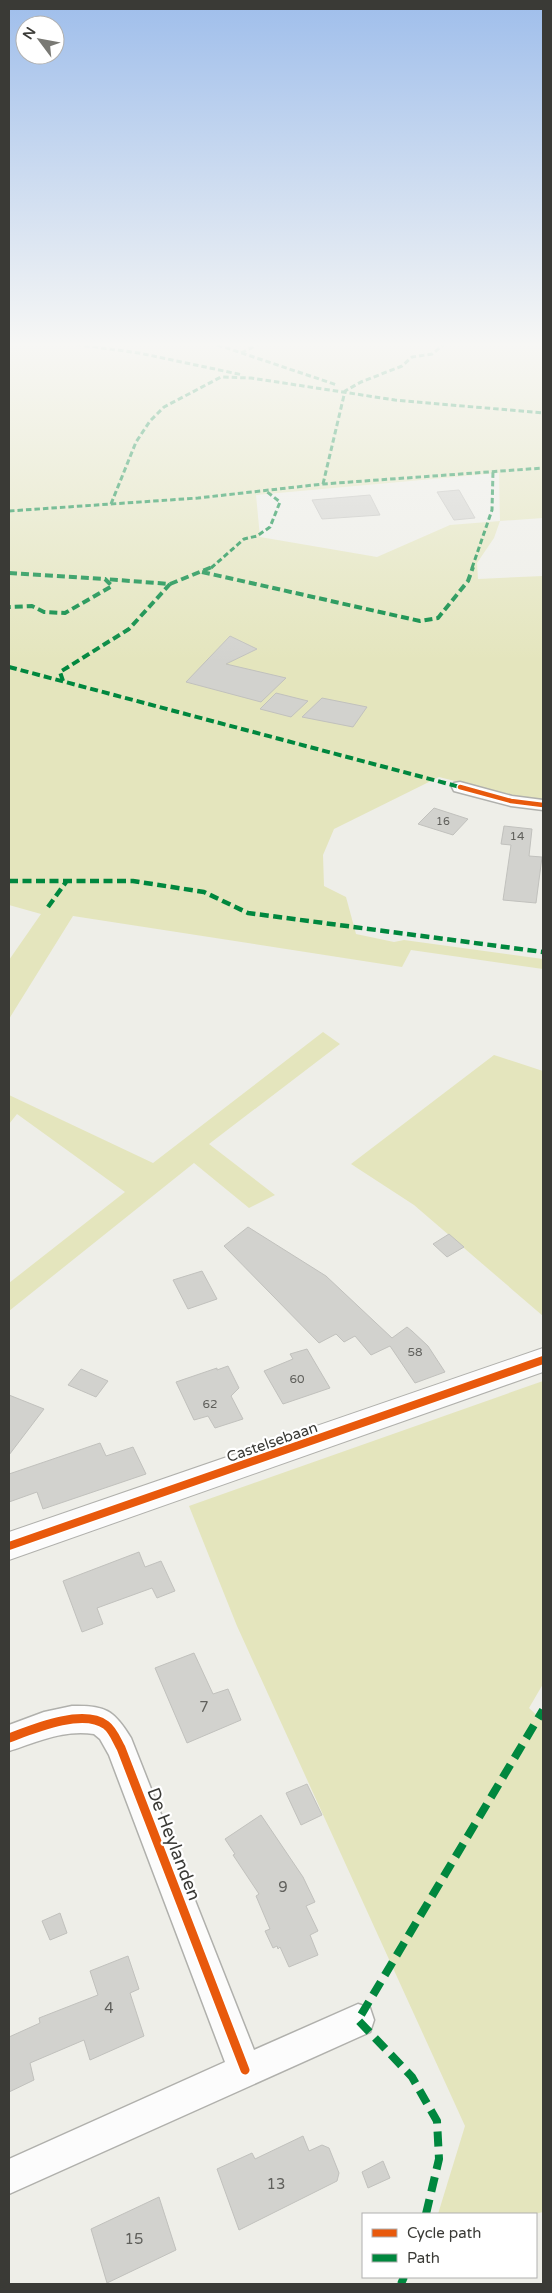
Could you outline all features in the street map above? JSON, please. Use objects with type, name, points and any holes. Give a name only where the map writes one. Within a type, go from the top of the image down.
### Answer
[{"type":"street","points":[[460,787],[512,801],[543,805]]},
{"type":"street","name":"Castelsebaan","points":[[9,1546],[543,1360]]},
{"type":"street","name":"De Heylanden","points":[[9,1738],[39,1727],[80,1718],[106,1726],[121,1748],[245,2070]]},
{"type":"street","points":[[9,2177],[358,2020]]},
{"type":"green space","points":[[9,449],[543,449],[543,518],[500,521],[494,538],[477,563],[478,579],[543,576],[543,799],[514,796],[439,777],[334,829],[323,855],[324,886],[346,897],[356,934],[394,942],[404,940],[543,959],[543,969],[411,950],[402,967],[73,916],[9,1019],[9,960],[41,914],[9,905]],"holes":[[[499,473],[500,521],[450,525],[377,557],[260,537],[256,495]]]},
{"type":"green space","points":[[323,1032],[340,1044],[209,1144],[275,1195],[249,1208],[194,1163],[9,1311],[9,1283],[125,1192],[17,1114],[9,1124],[9,1095],[153,1163]]},
{"type":"green space","points":[[494,1055],[543,1071],[543,1316],[414,1205],[351,1164]]},
{"type":"green space","points":[[543,1381],[543,1684],[529,1708],[543,1721],[543,2212],[438,2213],[465,2126],[237,1626],[189,1506]]},
{"type":"building","points":[[459,490],[475,518],[454,520],[437,492]]},
{"type":"building","points":[[370,495],[380,515],[322,519],[312,500]]},
{"type":"building","points":[[230,636],[257,649],[226,664],[286,678],[261,702],[186,682]]},
{"type":"building","points":[[276,693],[308,701],[291,717],[260,709]]},
{"type":"building","points":[[322,698],[367,707],[353,727],[302,717]]},
{"type":"building","points":[[434,808],[468,819],[453,835],[418,824]]},
{"type":"building","points":[[504,826],[532,829],[529,856],[542,857],[536,903],[503,900],[511,845],[501,844]]},
{"type":"building","points":[[248,1227],[326,1276],[392,1338],[407,1327],[428,1346],[445,1372],[415,1383],[390,1346],[371,1355],[355,1336],[344,1342],[336,1334],[319,1343],[224,1246]]},
{"type":"building","points":[[449,1234],[464,1247],[447,1257],[433,1244]]},
{"type":"building","points":[[202,1271],[217,1299],[188,1309],[173,1280]]},
{"type":"building","points":[[307,1349],[330,1388],[283,1404],[264,1371],[293,1359],[290,1354]]},
{"type":"building","points":[[228,1366],[239,1388],[231,1396],[243,1419],[215,1428],[208,1416],[194,1420],[176,1382]]},
{"type":"building","points":[[81,1369],[108,1381],[96,1397],[68,1385]]},
{"type":"building","points":[[9,1395],[44,1409],[9,1455]]},
{"type":"building","points":[[100,1443],[106,1456],[133,1447],[146,1474],[43,1509],[37,1492],[9,1502],[9,1474]]},
{"type":"building","points":[[139,1552],[145,1567],[161,1561],[175,1591],[157,1598],[152,1588],[97,1608],[103,1624],[82,1632],[63,1581]]},
{"type":"building","points":[[194,1653],[213,1694],[228,1689],[241,1720],[187,1743],[155,1668]]},
{"type":"building","points":[[307,1784],[322,1815],[301,1825],[286,1793]]},
{"type":"building","points":[[261,1815],[303,1877],[315,1902],[306,1906],[318,1931],[310,1935],[318,1955],[289,1967],[280,1947],[278,1949],[277,1946],[273,1948],[265,1931],[270,1929],[256,1896],[259,1894],[233,1855],[235,1854],[225,1839]]},
{"type":"building","points":[[60,1913],[67,1933],[50,1940],[42,1921]]},
{"type":"building","points":[[128,1956],[139,1989],[130,1993],[144,2036],[90,2060],[84,2040],[30,2063],[34,2080],[9,2092],[9,2037],[40,2023],[39,2018],[98,1995],[90,1971]]},
{"type":"building","points":[[303,2136],[309,2151],[322,2145],[329,2148],[339,2173],[337,2181],[239,2230],[217,2169],[252,2153],[255,2159]]},
{"type":"building","points":[[383,2161],[390,2178],[368,2188],[362,2172]]},
{"type":"building","points":[[159,2197],[176,2250],[107,2283],[91,2229]]},
{"type":"marked path","points":[[111,504],[133,449]]},
{"type":"marked path","points":[[323,484],[331,449]]},
{"type":"marked path","points":[[9,511],[198,498],[323,484],[543,468]]},
{"type":"marked path","points":[[202,572],[420,621],[438,618],[468,581],[492,510],[493,471]]},
{"type":"marked path","points":[[170,584],[210,569],[244,539],[257,536],[270,527],[280,502],[266,491]]},
{"type":"marked path","points":[[9,573],[105,579],[112,586],[75,609],[65,613],[44,612],[32,606],[9,607]]},
{"type":"marked path","points":[[63,681],[60,672],[129,629],[170,584],[105,579]]},
{"type":"marked path","points":[[9,667],[460,787]]},
{"type":"marked path","points":[[9,881],[133,881],[204,892],[248,913],[543,952]]},
{"type":"marked path","points":[[48,907],[66,882]]},
{"type":"marked path","points":[[426,2213],[439,2159],[437,2121],[412,2077],[358,2020],[543,1710]]},
{"type":"marked path","points":[[401,2284],[404,2278]]},
{"type":"cycle path","points":[[460,787],[511,801],[543,805]]},
{"type":"cycle path","points":[[9,1546],[543,1360]]},
{"type":"cycle path","points":[[9,1738],[44,1726],[72,1720],[85,1719],[96,1721],[106,1725],[110,1730],[121,1748],[245,2070]]}]
